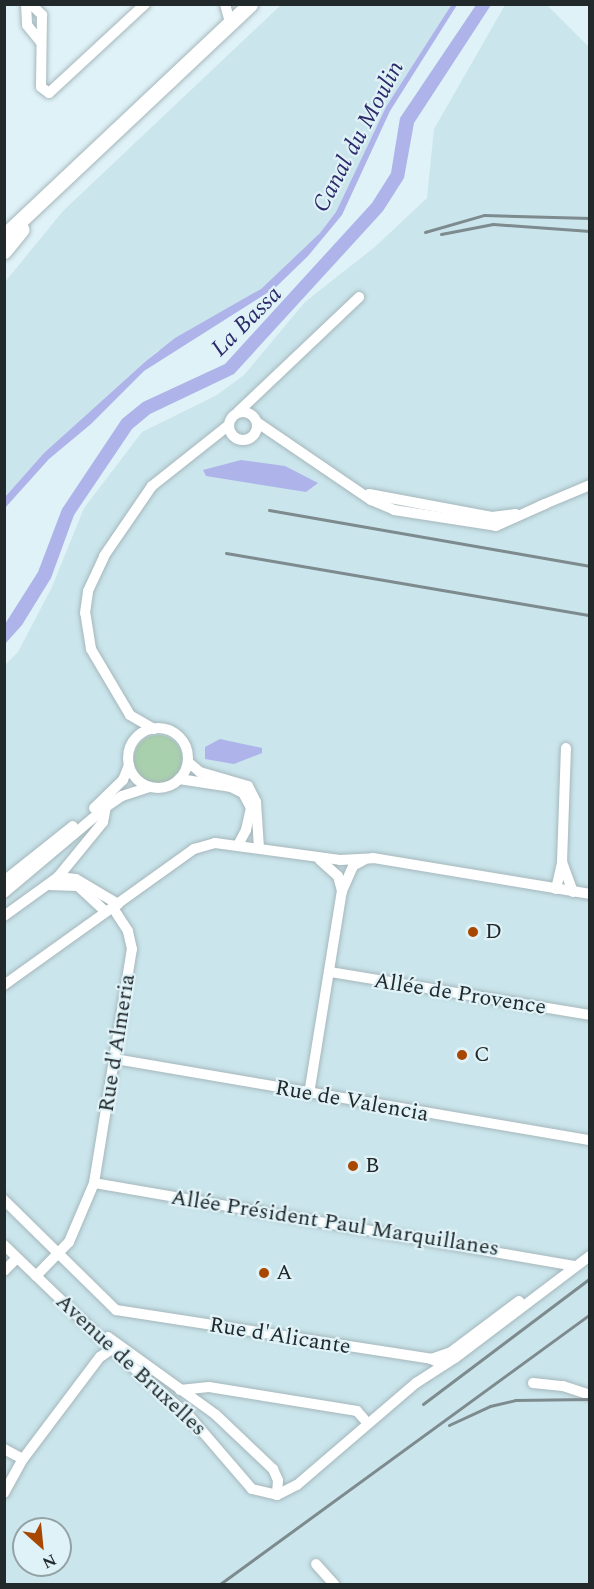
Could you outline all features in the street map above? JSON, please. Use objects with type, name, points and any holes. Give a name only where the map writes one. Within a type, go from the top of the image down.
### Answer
[{"type":"main road","points":[[4,236],[250,4]]},
{"type":"main road","points":[[190,62],[261,4]]},
{"type":"main road","points":[[4,251],[59,186]]},
{"type":"street","points":[[26,4],[27,25],[40,41]]},
{"type":"street","points":[[31,4],[42,15],[41,87],[49,93],[145,4]]},
{"type":"street","points":[[225,4],[231,23]]},
{"type":"street","points":[[4,881],[113,791],[123,780],[129,765],[132,743],[130,715],[90,649],[85,612],[88,591],[104,556],[153,486],[229,425],[263,386],[359,297]]},
{"type":"street","points":[[250,439],[257,421],[263,386]]},
{"type":"street","points":[[238,412],[248,412],[285,445],[394,510],[483,526],[508,523],[590,485]]},
{"type":"street","points":[[229,425],[236,438]]},
{"type":"street","points":[[207,444],[236,438],[285,445]]},
{"type":"street","points":[[130,715],[154,729],[168,730],[180,738],[188,762],[201,772],[248,786],[256,802],[259,848]]},
{"type":"street","points":[[132,743],[154,729]]},
{"type":"street","points":[[556,889],[562,862],[566,748]]},
{"type":"street","points":[[4,893],[106,807],[122,796],[150,787],[166,787],[179,779],[188,762]]},
{"type":"street","points":[[129,765],[136,779],[150,787]]},
{"type":"street","points":[[179,779],[231,787],[243,793],[250,808],[246,830],[238,845]]},
{"type":"street","points":[[4,916],[58,878],[103,822],[106,807]]},
{"type":"street","points":[[4,985],[194,849],[215,843],[317,858],[372,858],[590,894]]},
{"type":"street","points":[[317,858],[338,876],[342,891]]},
{"type":"street","points":[[309,1094],[342,891],[353,866],[372,858]]},
{"type":"street","points":[[562,862],[573,892]]},
{"type":"street","points":[[58,878],[76,879],[112,908]]},
{"type":"street","points":[[49,885],[78,886],[112,908]]},
{"type":"street","name":"Rue d'Almeria","points":[[36,1276],[59,1255],[77,1225],[94,1183],[132,949],[128,932],[112,908]]},
{"type":"street","name":"Allée de Provence","points":[[330,972],[590,1015]]},
{"type":"street","name":"Rue de Valencia","points":[[114,1065],[590,1140]]},
{"type":"street","name":"Allée Président Paul Marquillanes","points":[[94,1183],[575,1266]]},
{"type":"street","points":[[4,1200],[59,1255]]},
{"type":"street","name":"Avenue de Bruxelles","points":[[4,1245],[112,1348],[190,1417],[252,1489],[277,1495]]},
{"type":"street","name":"Rue d'Alicante","points":[[59,1255],[116,1310],[431,1359],[444,1365]]},
{"type":"street","points":[[277,1495],[296,1491],[313,1481],[456,1358],[590,1256]]},
{"type":"street","points":[[4,1271],[17,1258]]},
{"type":"street","points":[[431,1359],[451,1352],[551,1277],[575,1266]]},
{"type":"street","points":[[84,1319],[216,1415],[273,1469],[278,1480],[277,1495]]},
{"type":"street","points":[[4,1493],[23,1459],[100,1357],[112,1348]]},
{"type":"street","points":[[277,1495],[297,1485],[327,1462],[378,1414],[456,1358]]},
{"type":"street","points":[[277,1495],[409,1379],[444,1365]]},
{"type":"street","points":[[533,1383],[563,1386],[590,1395]]},
{"type":"street","points":[[180,1390],[209,1387],[357,1412],[364,1419]]},
{"type":"street","points":[[4,1449],[23,1459]]},
{"type":"street","points":[[316,1564],[334,1584]]},
{"type":"shaded area","points":[[281,5],[452,5],[386,107],[336,212],[320,233],[261,289],[156,352],[44,453],[5,497],[5,282],[63,211]]},
{"type":"shaded area","points":[[505,5],[547,5],[590,48],[589,1584],[5,1584],[5,665],[18,652],[52,587],[84,508],[142,432],[217,395],[244,375],[305,302],[376,246],[427,198],[434,129]]},
{"type":"green space","points":[[153,735],[163,735],[178,745],[182,759],[178,773],[172,779],[163,783],[153,783],[138,773],[134,764],[134,754],[144,739]]},
{"type":"water","points":[[452,4],[457,5],[390,111],[342,215],[308,256],[275,288],[144,371],[91,424],[49,459],[5,508],[5,497],[44,453],[146,361],[175,338],[261,289],[320,233],[336,212],[386,107]]},
{"type":"water","points":[[476,5],[491,5],[414,123],[404,178],[383,211],[234,374],[150,414],[132,429],[74,515],[51,578],[22,625],[5,644],[5,624],[38,572],[62,509],[122,419],[143,402],[225,364],[372,203],[391,173],[400,118]]},
{"type":"water","points":[[241,460],[285,466],[318,483],[306,492],[206,476],[203,470]]},
{"type":"water","points":[[220,739],[262,748],[262,753],[234,764],[205,759],[205,747]]},
{"type":"railway","points":[[425,232],[484,215],[590,218]]},
{"type":"railway","points":[[441,234],[493,224],[590,231]]},
{"type":"railway","points":[[269,510],[590,566]]},
{"type":"railway","points":[[226,553],[590,615]]},
{"type":"railway","points":[[423,1404],[590,1278]]},
{"type":"railway","points":[[220,1584],[590,1314]]},
{"type":"railway","points":[[449,1425],[490,1406],[515,1400],[590,1399]]},
{"type":"place","name":"D","points":[[473,932]]},
{"type":"place","name":"C","points":[[462,1055]]},
{"type":"place","name":"B","points":[[353,1166]]},
{"type":"place","name":"A","points":[[264,1273]]},
{"type":"water label","name":"Canal du Moulin","points":[[359,137]]},
{"type":"water label","name":"La Bassa","points":[[247,322]]}]
